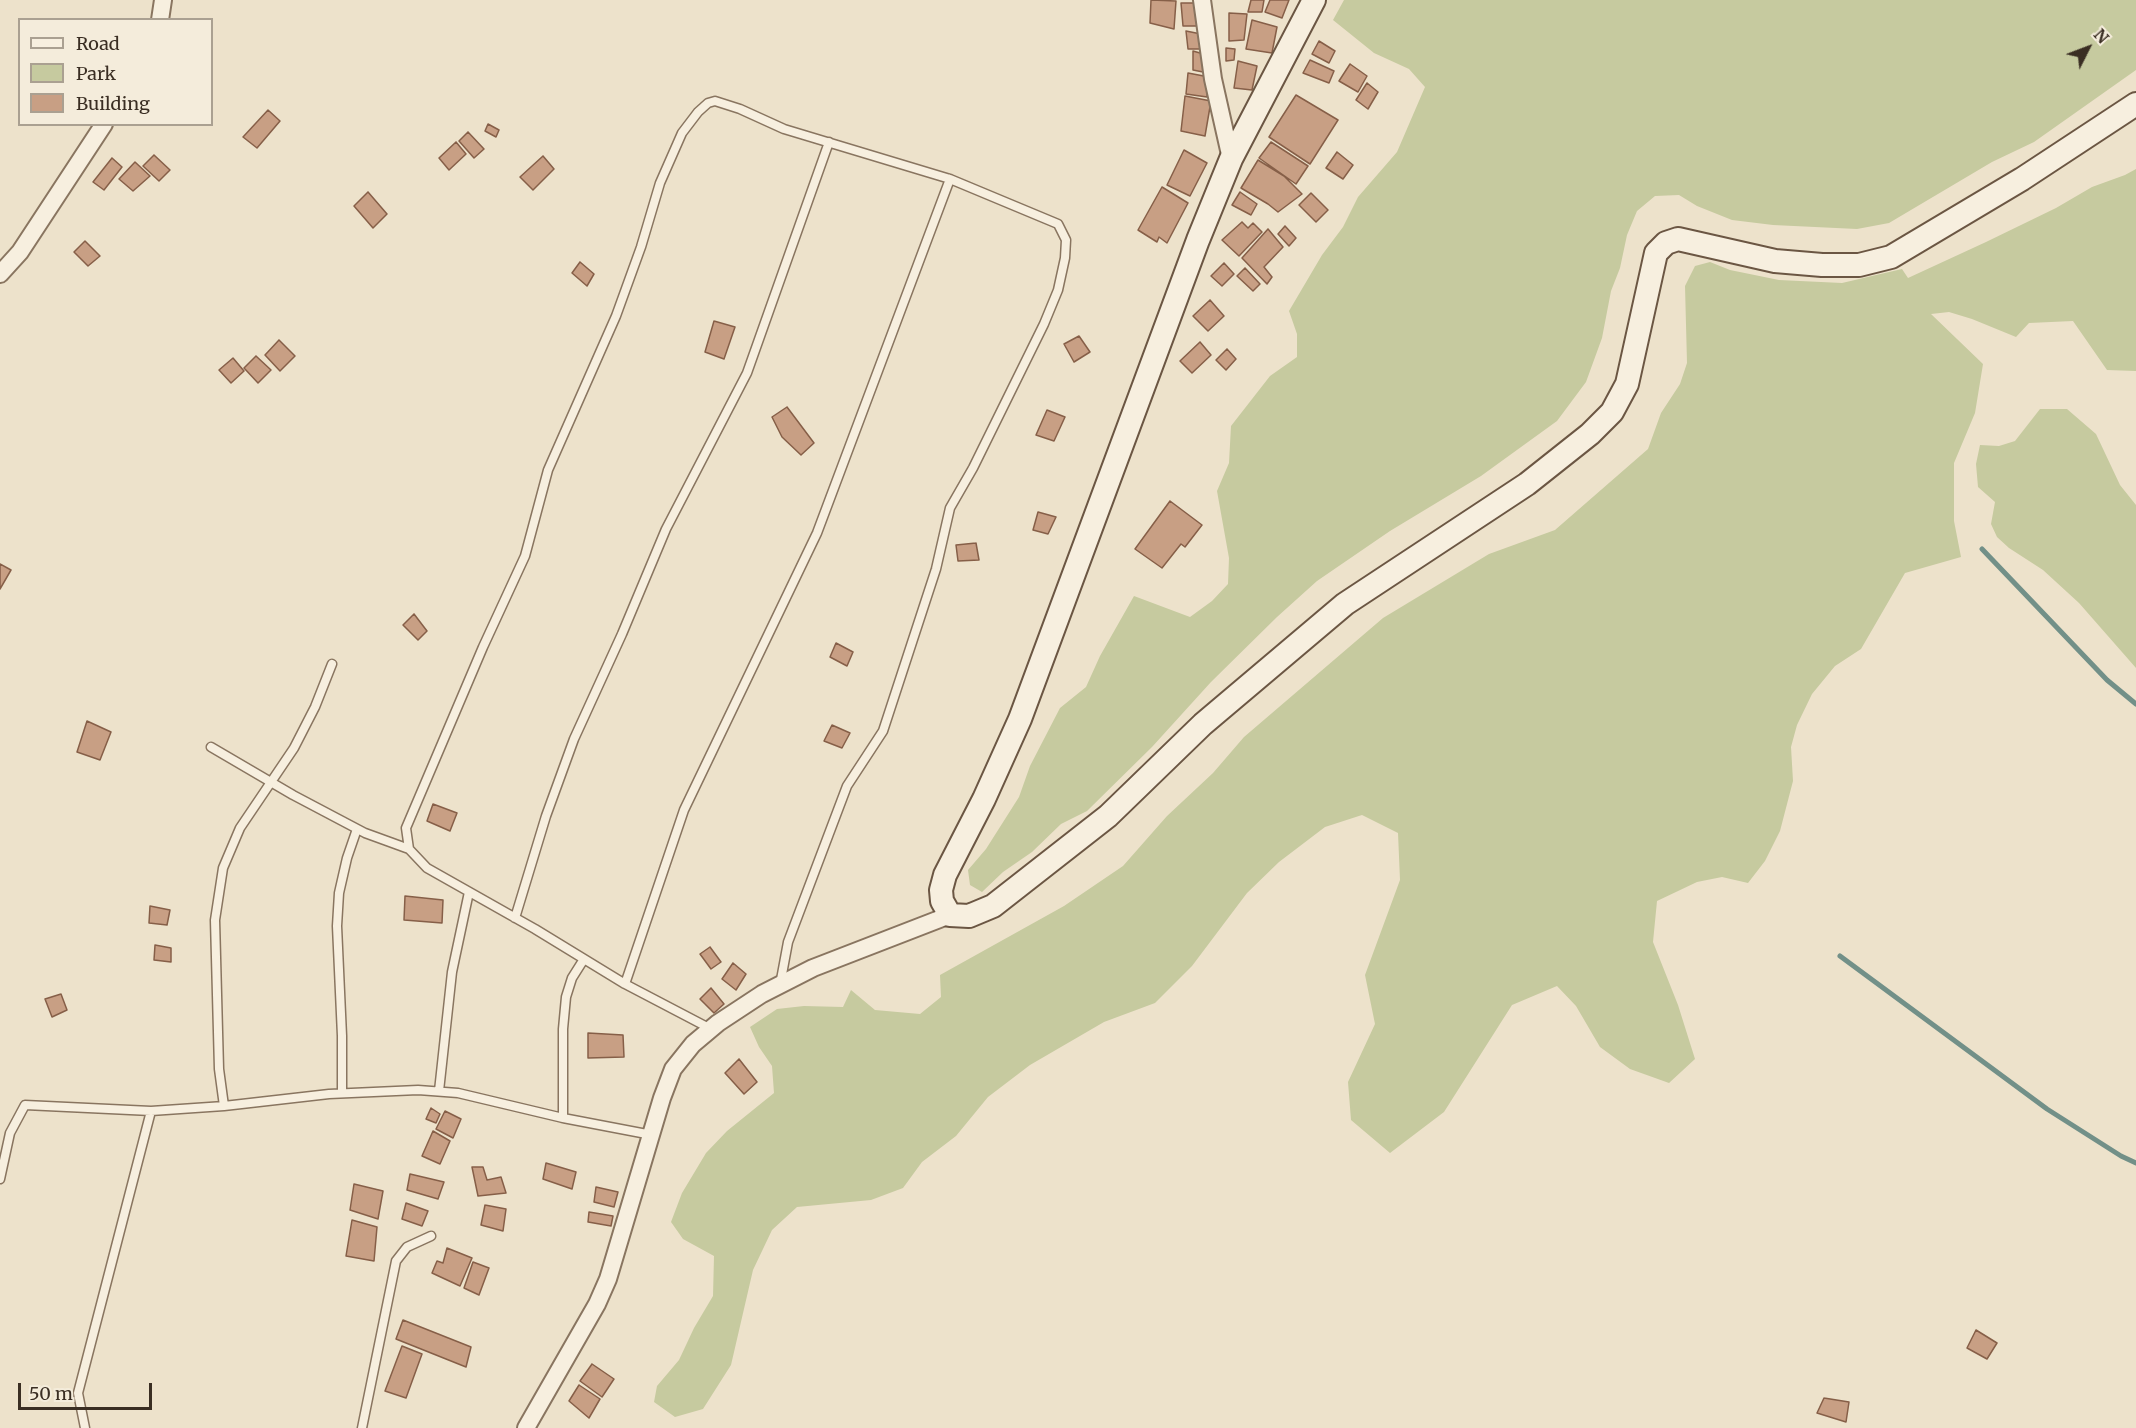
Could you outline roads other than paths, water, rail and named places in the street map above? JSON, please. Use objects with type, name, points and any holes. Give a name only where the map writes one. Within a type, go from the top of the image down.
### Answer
[{"type":"main road","points":[[1314,0],[1231,159],[1198,240],[1020,719],[945,875],[941,890],[942,901],[950,915],[969,916],[993,906],[1108,816],[1203,724],[1345,604],[1527,484],[1590,434],[1612,412],[1627,384],[1656,253],[1666,243],[1678,239],[1775,261],[1822,265],[1859,265],[1891,257],[2022,179],[2136,104]]},
{"type":"street","points":[[160,18],[163,0]]},
{"type":"street","points":[[1202,0],[1213,79],[1231,159]]},
{"type":"street","points":[[0,274],[20,252],[103,126]]},
{"type":"street","points":[[526,1428],[597,1304],[608,1279],[662,1098],[673,1069],[693,1044],[762,994],[813,968],[950,915]]},
{"type":"lane","points":[[409,849],[406,828],[483,647],[525,556],[548,470],[616,316],[641,247],[660,183],[682,133],[698,112],[708,103],[715,101],[740,109],[777,127],[950,179],[1058,224],[1066,240],[1065,258],[1058,290],[1044,324],[973,468],[950,508],[936,569],[883,731],[847,786],[788,942],[780,985]]},
{"type":"lane","points":[[515,918],[546,816],[573,739],[622,634],[666,529],[747,373],[829,142]]},
{"type":"lane","points":[[625,984],[684,810],[817,533],[950,179]]},
{"type":"lane","points":[[224,1106],[219,1069],[215,920],[223,868],[240,828],[294,748],[315,707],[332,664]]},
{"type":"lane","points":[[211,747],[271,783],[357,829],[409,849],[427,868],[625,984],[711,1029]]},
{"type":"lane","points":[[342,1093],[337,926],[339,893],[357,829]]},
{"type":"lane","points":[[439,1091],[453,972],[469,892]]},
{"type":"lane","points":[[563,1118],[563,1029],[566,997],[572,978],[584,959]]},
{"type":"lane","points":[[0,1179],[10,1133],[25,1105],[152,1111],[224,1106],[342,1093],[418,1089],[476,1097],[563,1118],[652,1135]]},
{"type":"lane","points":[[85,1428],[78,1393],[152,1111]]},
{"type":"lane","points":[[362,1428],[396,1261],[406,1247],[431,1236]]},
{"type":"waterway","points":[[1982,549],[2107,680],[2136,704]]},
{"type":"waterway","points":[[1840,956],[2047,1109],[2136,1163]]}]
